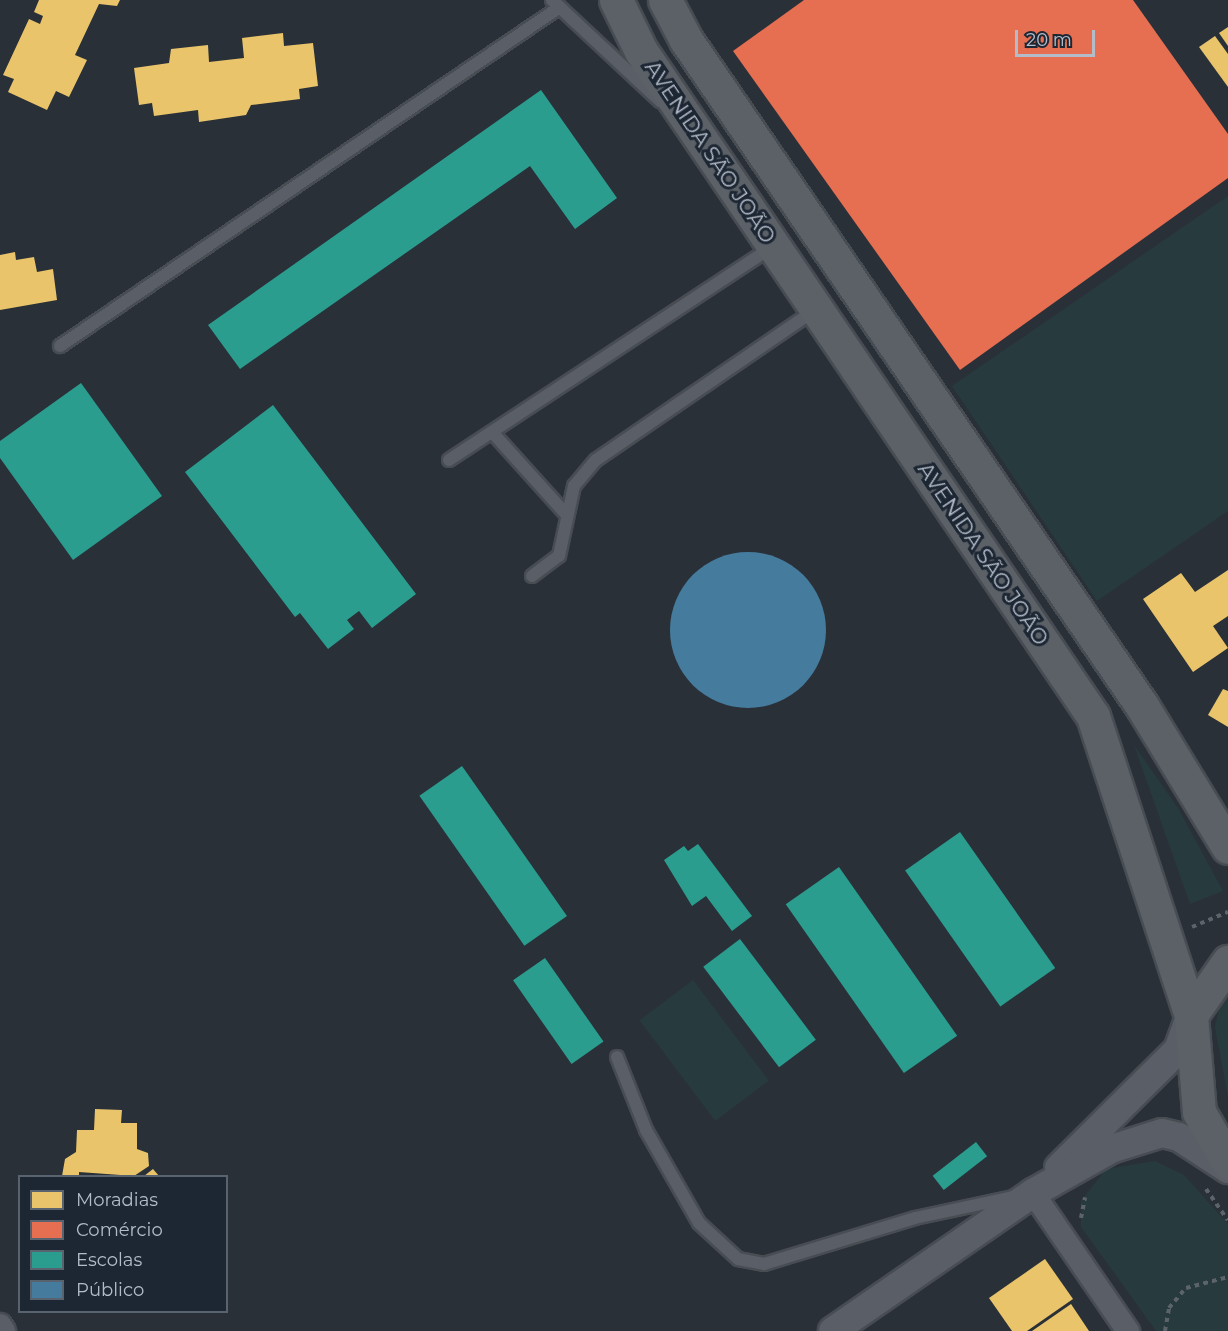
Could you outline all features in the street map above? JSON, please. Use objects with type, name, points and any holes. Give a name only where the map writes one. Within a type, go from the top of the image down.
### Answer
[{"type":"main road","name":"AVENIDA SÃO JOÃO","points":[[616,0],[641,51],[1093,716],[1191,1015],[1199,1112],[1228,1162]]},
{"type":"main road","name":"AVENIDA SÃO JOÃO","points":[[665,0],[686,40],[1142,706],[1228,847]]},
{"type":"main road","points":[[1191,1015],[1228,962]]},
{"type":"street","points":[[1033,1192],[1178,1050],[1191,1015]]},
{"type":"street","points":[[833,1331],[1033,1192],[1111,1149],[1162,1133],[1179,1137],[1228,1169]]},
{"type":"street","points":[[1033,1192],[1128,1331]]},
{"type":"street","points":[[0,1325],[4,1331]]},
{"type":"lane","points":[[60,346],[554,5],[693,128]]},
{"type":"lane","points":[[449,460],[773,246]]},
{"type":"lane","points":[[532,576],[559,556],[567,536],[565,513],[574,486],[596,460],[816,309]]},
{"type":"lane","points":[[492,432],[565,513]]},
{"type":"lane","points":[[617,1057],[645,1130],[699,1223],[738,1260],[764,1264],[915,1218],[1033,1192]]},
{"type":"path","points":[[1201,1183],[1228,1221]]},
{"type":"path","points":[[1082,1227],[1082,1201],[1088,1193]]},
{"type":"path","points":[[1165,1331],[1169,1308],[1186,1288],[1228,1277]]},
{"type":"green space","points":[[1228,196],[1228,511],[1097,601],[952,386]]},
{"type":"green space","points":[[1134,745],[1178,808],[1223,891],[1190,904]]},
{"type":"green space","points":[[693,980],[769,1081],[715,1121],[639,1020]]},
{"type":"green space","points":[[1228,996],[1228,1097],[1215,1028],[1219,1007]]},
{"type":"green space","points":[[1155,1161],[1184,1175],[1228,1224],[1228,1331],[1156,1331],[1081,1227],[1081,1201],[1106,1169]]},
{"type":"building: Moradias","points":[[39,0],[120,0],[117,6],[99,4],[75,55],[87,60],[69,97],[56,91],[47,110],[8,92],[14,79],[3,75],[29,19],[40,24],[43,16],[34,12]]},
{"type":"building: Moradias","points":[[1228,27],[1228,46],[1219,33]]},
{"type":"building: Moradias","points":[[283,33],[284,46],[313,43],[318,86],[299,89],[300,99],[251,105],[246,115],[199,122],[198,110],[154,116],[152,103],[139,105],[134,68],[169,63],[171,49],[208,45],[209,62],[244,58],[242,38]]},
{"type":"building: Moradias","points":[[1215,36],[1228,54],[1228,87],[1199,47]]},
{"type":"building: Moradias","points":[[15,252],[16,260],[34,257],[37,272],[53,269],[57,300],[0,310],[0,255]]},
{"type":"building: Moradias","points":[[1228,570],[1228,616],[1213,626],[1228,648],[1193,672],[1143,599],[1181,573],[1195,592]]},
{"type":"building: Moradias","points":[[1223,689],[1228,691],[1228,727],[1208,715]]},
{"type":"building: Moradias","points":[[95,1109],[122,1110],[121,1123],[137,1123],[137,1149],[148,1153],[149,1166],[136,1175],[79,1172],[79,1175],[62,1175],[65,1159],[76,1152],[77,1130],[94,1130]]},
{"type":"building: Moradias","points":[[153,1169],[158,1175],[145,1175]]},
{"type":"building: Moradias","points":[[1045,1259],[1073,1299],[1027,1331],[1012,1331],[989,1298]]},
{"type":"building: Moradias","points":[[1071,1304],[1089,1331],[1032,1331]]},
{"type":"building: Comércio","points":[[804,0],[1133,0],[1228,134],[1228,178],[960,370],[733,51]]},
{"type":"building: Escolas","points":[[541,90],[617,198],[575,229],[530,166],[240,369],[208,325]]},
{"type":"building: Escolas","points":[[81,383],[162,496],[73,560],[0,458],[0,441]]},
{"type":"building: Escolas","points":[[273,405],[416,594],[372,628],[359,611],[347,620],[354,629],[328,649],[300,613],[295,617],[185,472]]},
{"type":"building: Escolas","points":[[462,766],[567,916],[524,946],[419,796]]},
{"type":"building: Escolas","points":[[960,832],[1055,968],[1000,1006],[905,870]]},
{"type":"building: Escolas","points":[[698,844],[752,916],[732,931],[706,896],[692,906],[664,860],[684,846],[688,851]]},
{"type":"building: Escolas","points":[[839,867],[957,1036],[904,1073],[786,904]]},
{"type":"building: Escolas","points":[[740,939],[816,1040],[779,1067],[703,967]]},
{"type":"building: Escolas","points":[[545,958],[604,1042],[572,1064],[513,980]]},
{"type":"building: Escolas","points":[[976,1142],[987,1156],[944,1190],[933,1176]]},
{"type":"building: Público","points":[[748,552],[763,553],[778,558],[803,575],[820,600],[825,615],[825,645],[820,660],[803,685],[778,702],[763,707],[748,708],[733,707],[718,702],[693,685],[676,660],[671,645],[670,630],[671,615],[676,600],[693,575],[718,558],[733,553]]}]
